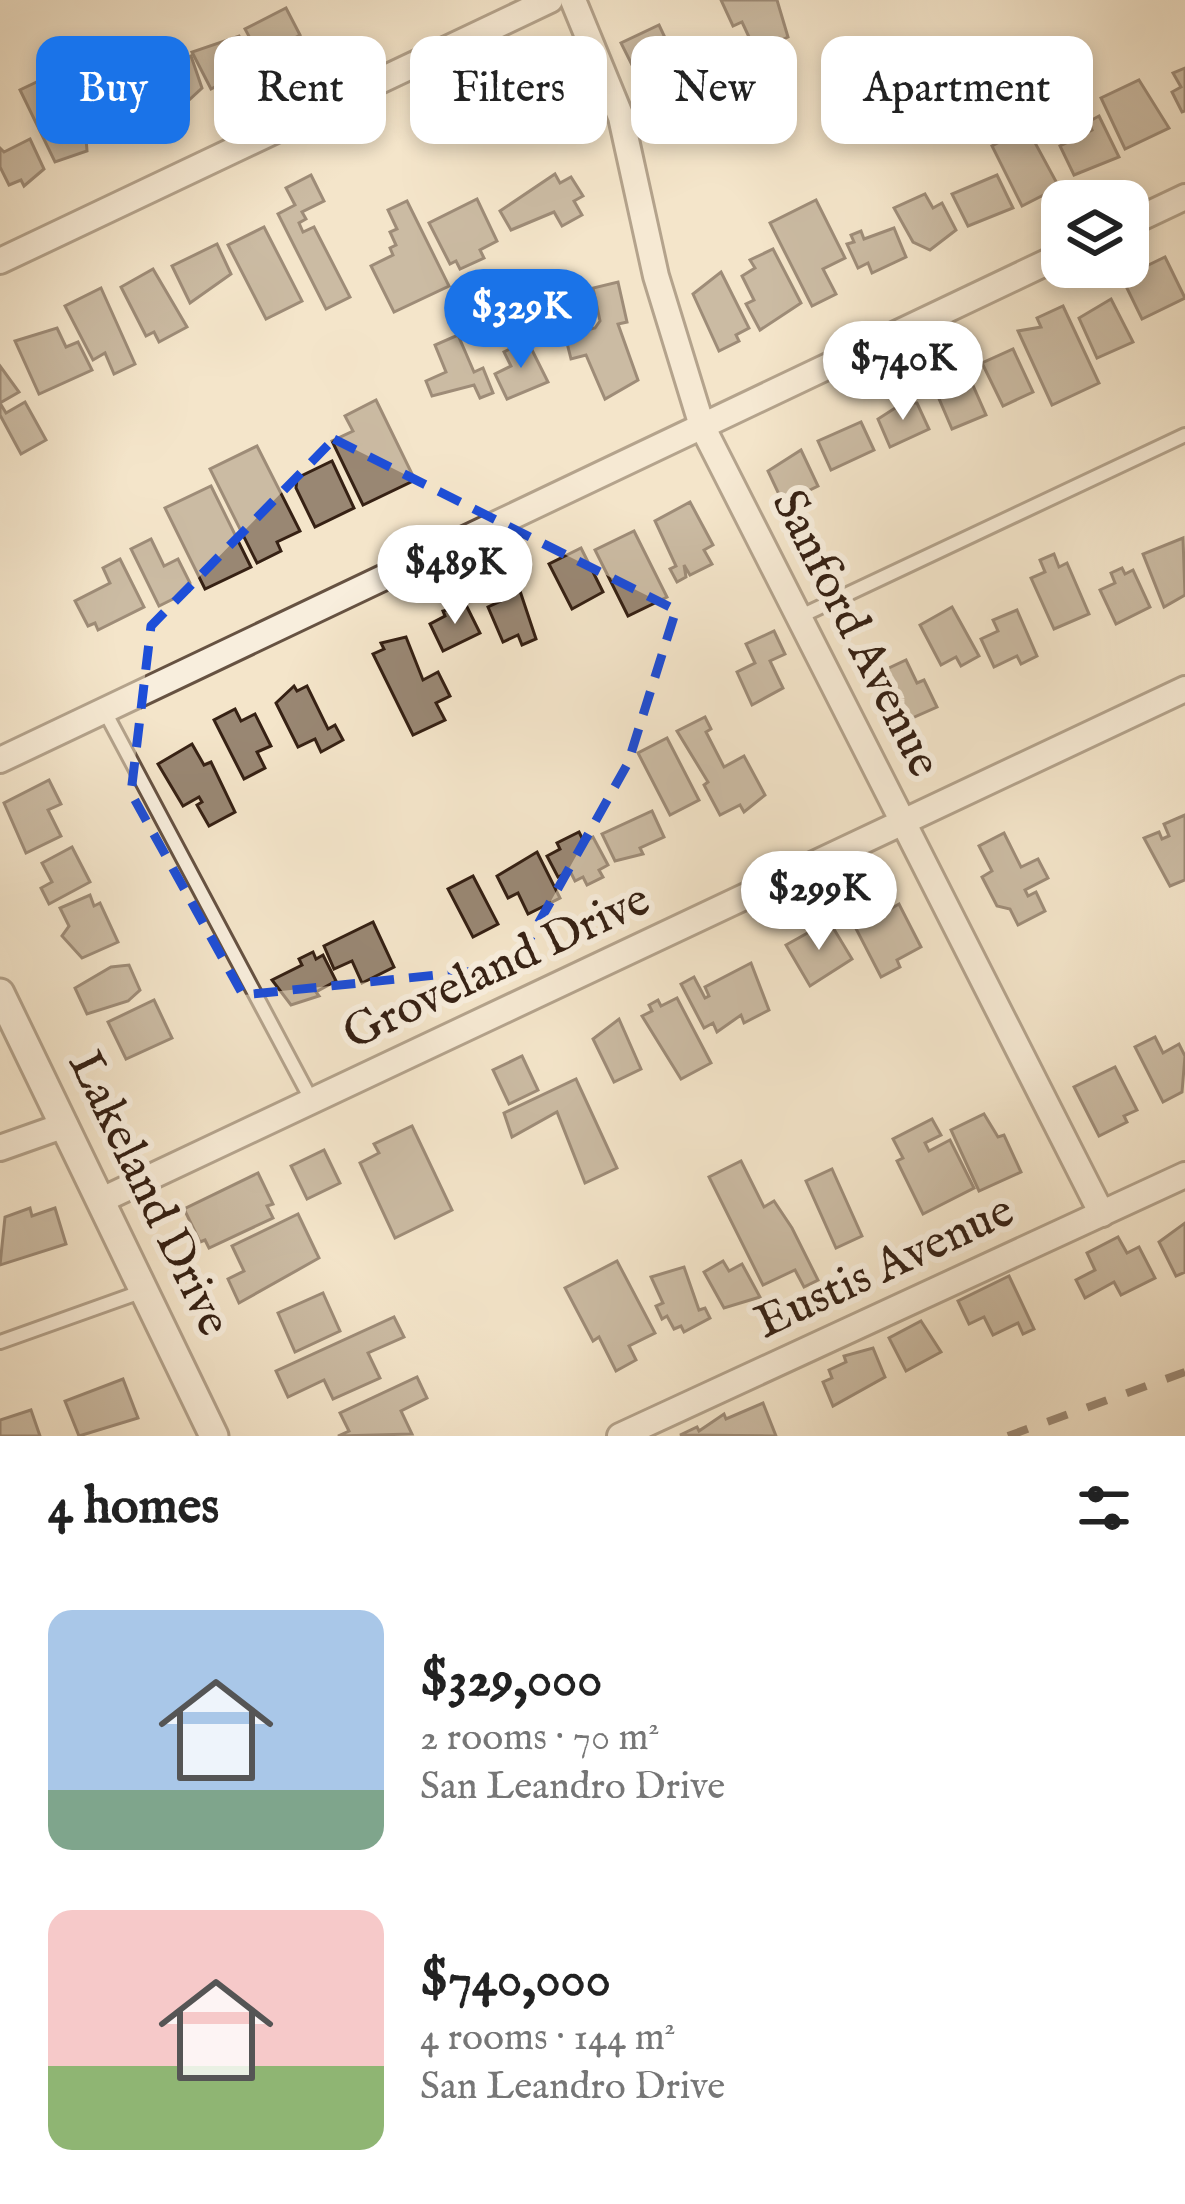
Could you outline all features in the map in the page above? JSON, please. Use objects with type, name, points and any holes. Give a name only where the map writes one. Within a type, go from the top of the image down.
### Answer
[{"type":"street","points":[[0,261],[550,0]]},
{"type":"street","name":"Sanford Avenue","points":[[573,0],[621,117],[656,276],[702,426],[1102,1214]]},
{"type":"street","points":[[1149,214],[1185,196]]},
{"type":"street","points":[[0,760],[1041,265]]},
{"type":"street","name":"Groveland Drive","points":[[104,1199],[1185,689]]},
{"type":"street","name":"Lakeland Drive","points":[[0,993],[104,1199],[214,1436]]},
{"type":"street","points":[[0,1148],[65,1125]]},
{"type":"street","name":"Eustis Avenue","points":[[620,1436],[1185,1175]]},
{"type":"lane","points":[[799,617],[1185,435]]},
{"type":"lane","points":[[104,710],[312,1101]]},
{"type":"lane","points":[[0,1342],[147,1290]]},
{"type":"highlighted area","points":[[334,439],[676,610],[628,763],[514,967],[243,995],[131,793],[151,626]]},
{"type":"building","points":[[721,0],[777,0],[788,36],[749,36],[742,22],[733,26]]},
{"type":"building","points":[[286,8],[300,35],[249,36],[245,29]]},
{"type":"building","points":[[659,25],[664,36],[636,36]]},
{"type":"building","points":[[631,38],[631,63],[621,43]]},
{"type":"building","points":[[214,45],[214,87],[211,89],[192,52]]},
{"type":"building","points":[[191,56],[202,88],[190,99]]},
{"type":"building","points":[[1185,68],[1182,112],[1172,92],[1181,87],[1173,73]]},
{"type":"building","points":[[1139,80],[1169,128],[1125,149],[1101,98]]},
{"type":"building","points":[[36,82],[36,123],[20,90]]},
{"type":"building","points":[[1099,116],[1119,157],[1074,175],[1060,146],[1093,144],[1093,119]]},
{"type":"building","points":[[30,139],[44,169],[24,186],[21,180],[9,185],[0,167],[0,148],[4,152]]},
{"type":"building","points":[[46,144],[86,144],[87,151],[55,162]]},
{"type":"building","points":[[1036,144],[1055,180],[1041,180],[1041,196],[1022,206],[992,146]]},
{"type":"building","points":[[555,174],[560,183],[571,177],[583,196],[574,201],[582,215],[562,226],[554,212],[511,230],[500,211]]},
{"type":"building","points":[[311,175],[324,201],[302,212],[306,219],[299,223],[303,232],[314,227],[350,297],[326,309],[278,214],[295,205],[286,188]]},
{"type":"building","points":[[997,175],[1013,208],[968,226],[952,194]]},
{"type":"building","points":[[925,194],[933,208],[942,203],[956,230],[930,250],[913,242],[894,208]]},
{"type":"building","points":[[477,199],[497,241],[480,250],[484,258],[460,269],[456,261],[450,264],[429,223]]},
{"type":"building","points":[[816,200],[845,258],[823,269],[836,294],[812,306],[770,223]]},
{"type":"building","points":[[407,201],[449,286],[394,312],[371,266],[393,255],[390,248],[396,245],[390,232],[397,229],[388,210]]},
{"type":"building","points":[[264,227],[302,301],[266,319],[228,245]]},
{"type":"building","points":[[894,228],[906,257],[872,273],[868,263],[858,268],[847,244],[854,242],[851,235],[861,231],[864,239]]},
{"type":"building","points":[[217,244],[231,274],[190,303],[172,266]]},
{"type":"building","points":[[773,249],[801,303],[760,330],[746,304],[754,300],[742,276],[755,268],[750,260]]},
{"type":"building","points":[[1165,257],[1185,298],[1142,319],[1127,288],[1149,288],[1149,265]]},
{"type":"building","points":[[153,269],[187,327],[159,342],[154,332],[146,336],[121,287]]},
{"type":"building","points":[[721,272],[749,328],[736,335],[739,341],[719,351],[693,294]]},
{"type":"building","points":[[618,282],[627,322],[618,324],[638,380],[605,399],[586,355],[571,359],[565,335],[595,328],[600,321],[593,288]]},
{"type":"building","points":[[101,288],[135,364],[114,374],[105,353],[93,360],[65,306]]},
{"type":"building","points":[[1111,299],[1133,342],[1097,358],[1079,318]]},
{"type":"building","points":[[1063,306],[1099,383],[1052,405],[1018,331],[1041,327],[1037,318]]},
{"type":"building","points":[[57,328],[66,347],[78,342],[92,370],[39,394],[15,341]]},
{"type":"building","points":[[458,335],[474,372],[483,368],[493,393],[480,398],[474,385],[432,396],[426,381],[446,372],[435,345]]},
{"type":"building","points":[[527,340],[548,382],[507,399],[495,374],[511,366],[504,352]]},
{"type":"building","points":[[1013,349],[1033,392],[1003,406],[982,363]]},
{"type":"building","points":[[0,366],[19,392],[0,403]]},
{"type":"building","points":[[956,371],[967,372],[986,415],[952,429],[934,387]]},
{"type":"building","points":[[376,400],[415,480],[363,505],[332,441],[353,431],[345,416]]},
{"type":"building","points":[[25,402],[46,440],[21,454],[0,415],[0,403],[6,413]]},
{"type":"building","points":[[903,403],[917,403],[929,429],[890,447],[878,419]]},
{"type":"building","points":[[861,422],[874,450],[831,470],[818,441]]},
{"type":"building","points":[[257,446],[300,531],[277,542],[281,551],[257,563],[210,469]]},
{"type":"building","points":[[801,450],[818,486],[783,503],[768,471]]},
{"type":"building","points":[[332,461],[354,508],[315,527],[296,488],[297,478]]},
{"type":"building","points":[[211,486],[251,567],[205,589],[165,508]]},
{"type":"building","points":[[690,502],[713,545],[704,550],[712,564],[690,575],[684,565],[686,577],[677,582],[670,569],[676,566],[655,521]]},
{"type":"building","points":[[634,531],[667,597],[628,616],[595,550]]},
{"type":"building","points":[[1183,538],[1185,595],[1164,607],[1143,554]]},
{"type":"building","points":[[151,539],[164,566],[178,559],[190,583],[189,591],[159,606],[131,549]]},
{"type":"building","points":[[581,548],[603,592],[572,609],[549,564]]},
{"type":"building","points":[[1054,554],[1059,567],[1067,563],[1089,614],[1054,629],[1031,578],[1045,572],[1040,560]]},
{"type":"building","points":[[120,559],[144,607],[98,630],[95,623],[88,626],[75,601],[110,583],[103,568]]},
{"type":"building","points":[[1122,568],[1125,574],[1133,570],[1150,607],[1116,624],[1100,590],[1115,583],[1111,573]]},
{"type":"building","points":[[516,579],[536,639],[522,645],[518,635],[503,642],[488,607],[503,600],[497,587]]},
{"type":"building","points":[[466,605],[480,633],[443,651],[430,624],[445,616],[443,611]]},
{"type":"building","points":[[952,607],[979,656],[961,666],[956,657],[941,665],[920,625]]},
{"type":"building","points":[[1017,610],[1037,656],[1021,664],[1017,656],[994,667],[981,639],[998,631],[993,620]]},
{"type":"building","points":[[774,631],[785,654],[770,661],[783,688],[752,705],[737,672],[755,663],[746,644]]},
{"type":"building","points":[[406,637],[423,680],[438,672],[450,696],[436,703],[445,720],[413,735],[373,654],[384,649],[381,643]]},
{"type":"building","points":[[906,660],[917,683],[924,680],[937,707],[894,726],[872,676]]},
{"type":"building","points":[[294,686],[297,691],[307,686],[328,729],[335,725],[343,740],[321,752],[315,739],[298,747],[276,703]]},
{"type":"building","points":[[235,709],[241,721],[255,714],[271,746],[257,752],[265,768],[244,779],[214,720]]},
{"type":"building","points":[[705,717],[711,729],[706,732],[724,767],[744,756],[765,795],[744,812],[740,805],[720,815],[704,785],[708,782],[677,731]]},
{"type":"building","points":[[667,738],[699,800],[670,815],[638,753]]},
{"type":"building","points":[[192,744],[204,765],[211,762],[235,812],[209,826],[197,805],[202,802],[199,797],[183,806],[158,764]]},
{"type":"building","points":[[49,780],[61,804],[48,810],[61,836],[26,853],[4,803]]},
{"type":"building","points":[[652,811],[664,837],[640,848],[643,854],[615,861],[602,834]]},
{"type":"building","points":[[1185,815],[1185,880],[1170,886],[1144,838],[1159,832],[1162,839],[1169,836],[1164,824]]},
{"type":"building","points":[[579,832],[584,842],[593,837],[608,865],[599,870],[603,877],[587,885],[583,877],[575,881],[570,871],[558,877],[547,856],[560,849],[557,843]]},
{"type":"building","points":[[1004,833],[1021,867],[1038,859],[1048,878],[1025,890],[1028,896],[1036,892],[1045,911],[1018,925],[1010,909],[997,906],[982,877],[992,871],[979,846]]},
{"type":"building","points":[[72,847],[90,882],[49,904],[41,888],[52,882],[42,863]]},
{"type":"building","points":[[537,852],[560,898],[528,914],[518,893],[508,898],[497,876]]},
{"type":"building","points":[[473,876],[498,924],[473,937],[448,889]]},
{"type":"building","points":[[885,894],[892,908],[899,904],[921,947],[897,960],[900,967],[881,977],[851,919]]},
{"type":"building","points":[[90,895],[94,906],[100,903],[118,942],[82,958],[62,936],[69,926],[60,908]]},
{"type":"building","points":[[829,921],[852,959],[810,986],[786,945]]},
{"type":"building","points":[[373,922],[394,967],[362,983],[352,961],[334,969],[324,946]]},
{"type":"building","points":[[313,952],[316,959],[323,955],[336,981],[316,992],[319,996],[291,1005],[272,980],[302,965],[299,959]]},
{"type":"building","points":[[751,963],[769,1010],[744,1023],[741,1015],[717,1032],[713,1023],[704,1028],[681,984],[694,977],[705,998],[709,996],[705,987]]},
{"type":"building","points":[[129,965],[140,990],[128,1001],[87,1014],[75,988],[111,967]]},
{"type":"building","points":[[677,998],[711,1063],[681,1079],[642,1016],[658,1000],[661,1006]]},
{"type":"building","points":[[154,1000],[172,1038],[126,1059],[108,1022]]},
{"type":"building","points":[[619,1019],[641,1069],[614,1082],[593,1039]]},
{"type":"building","points":[[1155,1037],[1163,1053],[1179,1044],[1185,1056],[1182,1092],[1163,1102],[1135,1047]]},
{"type":"building","points":[[522,1056],[538,1090],[509,1104],[493,1070]]},
{"type":"building","points":[[1115,1067],[1137,1110],[1124,1116],[1127,1122],[1099,1136],[1074,1087]]},
{"type":"building","points":[[576,1079],[617,1168],[585,1183],[557,1112],[512,1137],[504,1113]]},
{"type":"building","points":[[984,1114],[998,1137],[1004,1135],[1021,1172],[979,1191],[951,1130]]},
{"type":"building","points":[[932,1119],[941,1135],[925,1143],[929,1151],[950,1140],[974,1188],[923,1214],[897,1161],[903,1158],[893,1139]]},
{"type":"building","points":[[412,1126],[452,1210],[395,1238],[360,1163],[379,1153],[374,1144]]},
{"type":"building","points":[[324,1150],[340,1183],[307,1199],[291,1166]]},
{"type":"building","points":[[741,1161],[764,1207],[774,1201],[792,1228],[818,1280],[804,1287],[795,1270],[763,1285],[709,1177]]},
{"type":"building","points":[[832,1169],[862,1236],[836,1248],[806,1181]]},
{"type":"building","points":[[258,1173],[273,1204],[267,1206],[273,1218],[209,1248],[205,1240],[200,1242],[184,1209]]},
{"type":"building","points":[[30,1208],[32,1216],[55,1208],[66,1244],[0,1265],[5,1217]]},
{"type":"building","points":[[298,1214],[319,1258],[239,1303],[228,1279],[244,1271],[232,1246]]},
{"type":"building","points":[[1185,1223],[1185,1272],[1176,1276],[1159,1242]]},
{"type":"building","points":[[1118,1237],[1127,1253],[1139,1247],[1155,1278],[1121,1295],[1114,1282],[1085,1298],[1076,1280],[1095,1270],[1087,1253]]},
{"type":"building","points":[[617,1261],[655,1333],[629,1346],[636,1360],[616,1371],[599,1337],[593,1341],[565,1288]]},
{"type":"building","points":[[723,1261],[729,1271],[742,1264],[760,1297],[724,1308],[704,1272]]},
{"type":"building","points":[[684,1267],[699,1310],[705,1308],[710,1318],[684,1332],[681,1326],[674,1329],[667,1316],[662,1319],[656,1306],[663,1303],[651,1277]]},
{"type":"building","points":[[1009,1276],[1034,1329],[1023,1334],[1018,1323],[993,1335],[984,1317],[969,1324],[958,1301]]},
{"type":"building","points":[[323,1293],[340,1331],[295,1352],[278,1313]]},
{"type":"building","points":[[394,1317],[404,1337],[368,1353],[380,1378],[333,1399],[324,1380],[288,1397],[276,1371]]},
{"type":"building","points":[[921,1321],[941,1352],[906,1371],[889,1338]]},
{"type":"building","points":[[873,1348],[885,1377],[833,1406],[823,1382],[832,1378],[829,1370],[846,1362],[844,1356]]},
{"type":"building","points":[[417,1377],[427,1398],[401,1411],[412,1434],[338,1436],[349,1431],[340,1413]]},
{"type":"building","points":[[123,1379],[138,1418],[79,1436],[65,1401]]},
{"type":"building","points":[[763,1403],[776,1436],[680,1435],[697,1427],[699,1431],[724,1414],[726,1419]]},
{"type":"building","points":[[31,1410],[40,1436],[0,1436],[0,1420]]},
{"type":"railway","points":[[1008,1436],[1185,1372]]}]
